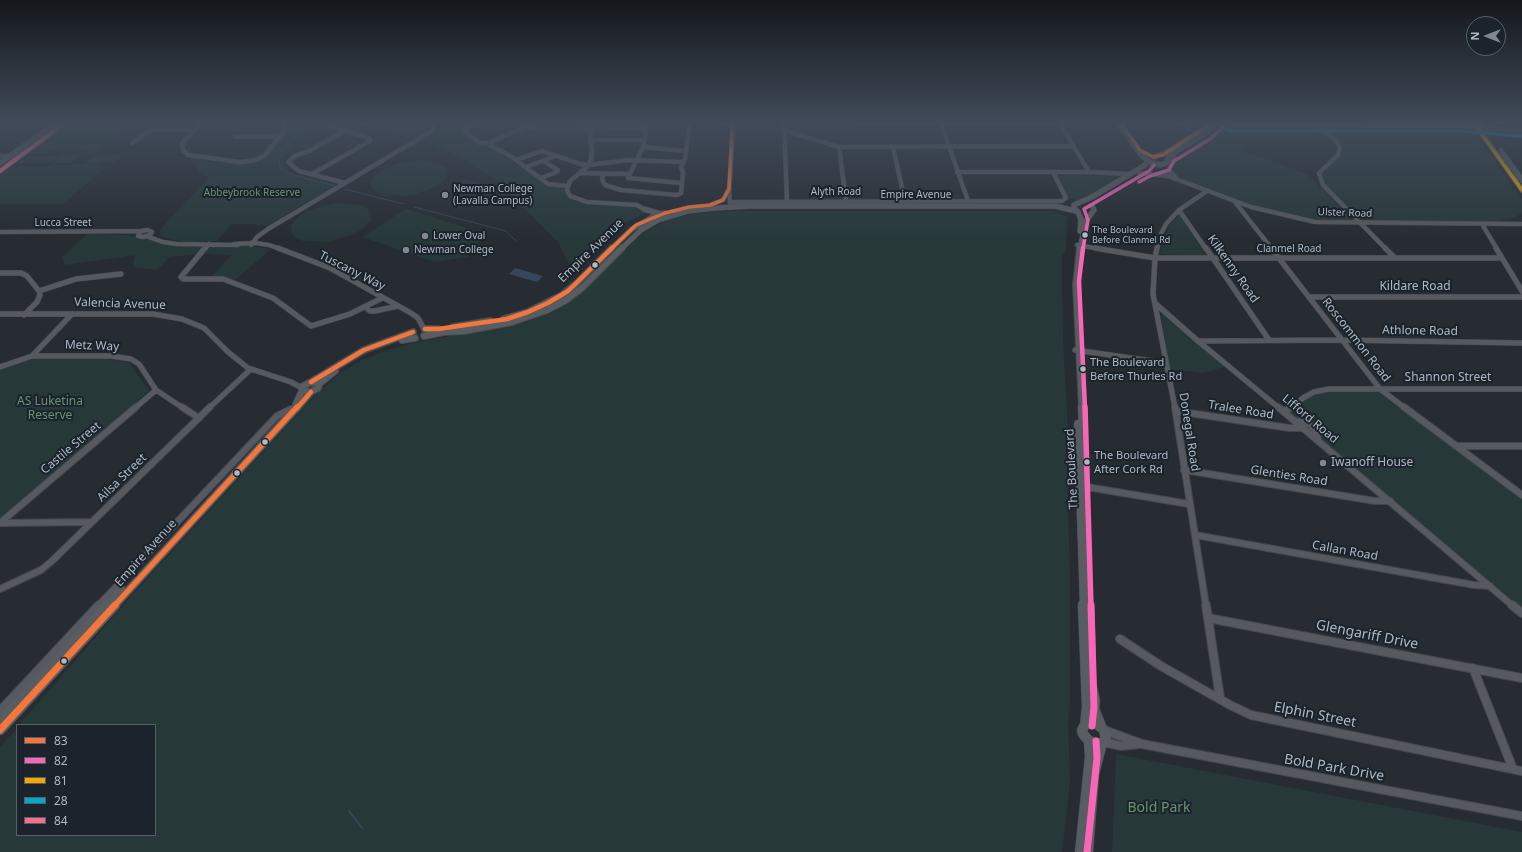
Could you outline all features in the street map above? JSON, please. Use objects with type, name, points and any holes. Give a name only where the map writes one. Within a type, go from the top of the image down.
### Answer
[{"type":"main road","points":[[0,171],[12,162]]},
{"type":"main road","points":[[1077,204],[1130,174],[1145,165],[1147,162]]},
{"type":"main road","points":[[1150,162],[1159,165]]},
{"type":"main road","name":"The Boulevard","points":[[1078,246],[1086,221],[1092,209],[1092,202],[1094,200],[1139,173],[1165,164],[1166,162]]},
{"type":"main road","points":[[1503,162],[1522,190]]},
{"type":"main road","points":[[1508,162],[1521,178]]},
{"type":"main road","points":[[1077,204],[1092,209]]},
{"type":"main road","name":"The Boulevard","points":[[1077,204],[1074,208],[1081,217],[1076,284],[1077,351],[1091,683],[1095,701],[1094,709],[1106,739],[1102,743],[1094,774],[1088,852]]},
{"type":"main road","name":"Empire Avenue","points":[[651,215],[662,214],[688,207],[710,205],[1055,206],[1077,204]]},
{"type":"main road","name":"Empire Avenue","points":[[424,332],[507,318],[528,312],[562,296],[624,236],[651,215],[730,205]]},
{"type":"main road","name":"Empire Avenue","points":[[1055,206],[1077,211],[1092,209]]},
{"type":"main road","points":[[651,215],[662,214]]},
{"type":"main road","name":"Empire Avenue","points":[[424,332],[471,330],[512,322],[548,310],[566,300],[583,287],[633,236],[641,230],[651,215]]},
{"type":"main road","points":[[305,386],[364,350],[415,333],[424,332]]},
{"type":"main road","points":[[305,386],[319,384],[340,368],[368,352],[415,333]]},
{"type":"main road","name":"Empire Avenue","points":[[0,730],[183,523],[311,392],[318,388],[319,384]]},
{"type":"main road","points":[[305,386],[311,392]]},
{"type":"main road","name":"Empire Avenue","points":[[0,722],[183,523],[292,409],[297,403],[305,386]]},
{"type":"main road","name":"The Boulevard","points":[[1080,852],[1090,757],[1089,741],[1083,734],[1082,730],[1085,725],[1087,707],[1084,677],[1083,486]]},
{"type":"main road","points":[[1085,725],[1092,723],[1102,728]]},
{"type":"main road","points":[[1089,741],[1097,744],[1102,743]]},
{"type":"street","points":[[288,162],[295,169],[345,183]]},
{"type":"street","points":[[312,174],[334,162]]},
{"type":"street","points":[[254,244],[268,229],[380,162]]},
{"type":"street","points":[[519,162],[553,185],[568,186]]},
{"type":"street","points":[[526,167],[541,162]]},
{"type":"street","points":[[541,178],[557,172],[558,170],[544,162]]},
{"type":"street","points":[[573,162],[589,165],[619,162]]},
{"type":"street","points":[[590,162],[589,165],[568,186],[567,190],[570,196],[588,202],[637,205],[651,215]]},
{"type":"street","points":[[634,162],[628,178],[632,180],[681,183]]},
{"type":"street","points":[[603,174],[602,179],[605,185],[621,190],[678,195],[681,193],[682,168],[684,162],[678,162]]},
{"type":"street","points":[[730,162],[730,205]]},
{"type":"street","points":[[785,162],[787,202]]},
{"type":"street","points":[[841,162],[846,201]]},
{"type":"street","points":[[896,162],[905,201]]},
{"type":"street","points":[[953,162],[968,201]]},
{"type":"street","points":[[1083,162],[1089,172]]},
{"type":"street","points":[[1172,162],[1169,170],[1179,180]]},
{"type":"street","points":[[1330,162],[1319,173],[1323,185],[1395,258]]},
{"type":"street","points":[[957,172],[1089,172],[1130,174]]},
{"type":"street","name":"Alyth Road","points":[[730,205],[846,201],[1062,201],[1066,198],[1053,172]]},
{"type":"street","points":[[580,173],[629,174]]},
{"type":"street","name":"Ulster Road","points":[[1139,173],[1161,174],[1235,202],[1270,212],[1315,222],[1361,224],[1520,223]]},
{"type":"street","points":[[1513,176],[1521,178]]},
{"type":"street","points":[[710,205],[723,200],[729,189]]},
{"type":"street","name":"Donegal Road","points":[[1207,191],[1179,210],[1166,224],[1161,234],[1155,258],[1153,294],[1176,411],[1189,504],[1220,698]]},
{"type":"street","name":"Roscommon Road","points":[[1235,202],[1380,390],[1522,495]]},
{"type":"street","name":"Kilkenny Road","points":[[1179,210],[1269,340]]},
{"type":"street","points":[[1482,224],[1522,291]]},
{"type":"street","points":[[139,233],[151,230],[157,240]]},
{"type":"street","name":"Lucca Street","points":[[0,232],[139,233]]},
{"type":"street","name":"Tuscany Way","points":[[139,233],[139,236],[146,236],[177,244],[254,244],[272,247],[330,268],[411,313],[418,318],[424,332]]},
{"type":"street","points":[[146,236],[152,233]]},
{"type":"street","points":[[209,244],[181,277],[182,279],[223,279],[273,298],[311,326],[337,319],[366,307],[382,298]]},
{"type":"street","name":"Clanmel Road","points":[[1078,246],[1155,258],[1502,258]]},
{"type":"street","points":[[0,273],[21,273],[27,276],[39,291],[40,295],[37,302],[24,315]]},
{"type":"street","points":[[39,291],[76,279],[121,274]]},
{"type":"street","name":"Kildare Road","points":[[1309,297],[1522,297]]},
{"type":"street","name":"Lifford Road","points":[[1156,304],[1522,613]]},
{"type":"street","points":[[366,307],[370,311],[375,311],[398,306]]},
{"type":"street","name":"Valencia Avenue","points":[[0,314],[153,314],[182,319],[204,328],[228,352],[251,369],[305,386]]},
{"type":"street","points":[[0,367],[32,356],[72,314]]},
{"type":"street","points":[[415,333],[419,322]]},
{"type":"street","name":"Athlone Road","points":[[1198,341],[1342,340],[1522,343]]},
{"type":"street","points":[[1077,351],[1166,363]]},
{"type":"street","name":"Metz Way","points":[[32,356],[111,356],[131,359],[139,364],[156,390],[199,418]]},
{"type":"street","name":"Ailsa Street","points":[[0,589],[41,570],[251,369]]},
{"type":"street","name":"Shannon Street","points":[[1283,411],[1290,409],[1303,398],[1314,392],[1329,389],[1522,389]]},
{"type":"street","name":"Castile Street","points":[[0,523],[156,390]]},
{"type":"street","name":"Tralee Road","points":[[1176,411],[1288,428],[1303,428]]},
{"type":"street","points":[[1294,421],[1309,424],[1317,434],[1319,442]]},
{"type":"street","points":[[1456,446],[1522,446]]},
{"type":"street","name":"Glenties Road","points":[[1184,470],[1376,501],[1390,500]]},
{"type":"street","points":[[1083,486],[1189,504]]},
{"type":"street","points":[[0,523],[92,522]]},
{"type":"street","points":[[0,712],[183,523]]},
{"type":"street","name":"Callan Road","points":[[1195,535],[1474,585],[1490,586]]},
{"type":"street","name":"Glengariff Drive","points":[[1208,618],[1522,678]]},
{"type":"street","name":"Elphin Street","points":[[1120,639],[1161,666],[1241,711],[1262,718],[1522,771]]},
{"type":"street","points":[[1473,668],[1513,769]]},
{"type":"street","name":"Bold Park Drive","points":[[1102,728],[1142,744],[1522,816]]},
{"type":"street","name":"Bold Park Drive","points":[[1102,743],[1121,746],[1142,744]]},
{"type":"green space","points":[[18,162],[51,162],[49,163],[16,163]]},
{"type":"green space","points":[[54,162],[74,162],[72,163],[52,164]]},
{"type":"green space","points":[[86,162],[115,162],[113,163],[84,163]]},
{"type":"green space","name":"Abbeybrook Reserve","points":[[192,162],[249,163],[285,162],[284,165],[292,173],[337,184],[267,226],[232,224],[217,241],[184,242],[162,237],[159,233],[162,227],[209,178],[202,175]]},
{"type":"green space","points":[[433,162],[442,165],[446,169],[447,175],[444,181],[437,186],[414,195],[401,196],[379,193],[373,189],[370,184],[372,178],[378,173],[398,163]]},
{"type":"green space","points":[[466,162],[512,162],[547,185],[552,187],[564,187],[568,196],[575,202],[632,206],[646,213],[630,220],[570,265],[558,242],[495,179]]},
{"type":"green space","points":[[1176,162],[1273,162],[1307,174],[1353,221],[1316,221],[1252,206],[1177,177],[1171,171],[1176,166]]},
{"type":"green space","points":[[1334,162],[1496,162],[1522,200],[1522,213],[1515,217],[1495,222],[1364,221],[1358,218],[1325,184],[1322,179],[1322,172]]},
{"type":"green space","points":[[101,164],[98,167],[106,167],[63,204],[0,204],[0,175],[11,167],[43,167],[52,165]]},
{"type":"green space","points":[[1069,173],[1121,176],[1079,202],[1067,197],[1056,175]]},
{"type":"green space","points":[[463,179],[480,183],[467,192],[451,187]]},
{"type":"green space","points":[[337,203],[361,205],[368,209],[371,214],[370,221],[364,228],[354,234],[327,242],[303,241],[295,237],[291,232],[291,226],[302,214],[313,209]]},
{"type":"green space","name":"Lower Oval","points":[[406,209],[486,234],[467,257],[435,262],[362,237]]},
{"type":"green space","points":[[732,211],[1053,211],[1067,217],[1066,250],[1062,256],[1063,341],[1068,432],[1066,441],[1070,576],[1070,702],[1068,722],[1070,782],[1062,852],[0,852],[0,747],[16,729],[16,836],[156,836],[156,724],[20,724],[132,595],[314,396],[339,374],[362,360],[388,350],[423,341],[519,324],[554,311],[587,288],[637,238],[651,228],[668,220],[690,214]]},
{"type":"green space","points":[[1178,215],[1182,217],[1207,256],[1159,254],[1169,226]]},
{"type":"green space","points":[[87,234],[128,235],[139,238],[147,238],[163,244],[203,247],[198,254],[170,257],[157,270],[133,267],[135,255],[65,265],[62,257]]},
{"type":"green space","points":[[214,246],[251,246],[271,249],[235,280],[225,277],[211,277],[232,255],[203,254],[209,248]]},
{"type":"green space","points":[[1161,314],[1165,314],[1228,366],[1203,373],[1170,369]]},
{"type":"green space","name":"AS Luketina Reserve","points":[[33,358],[109,359],[129,363],[149,391],[0,518],[0,369]]},
{"type":"green space","points":[[1329,391],[1379,391],[1383,393],[1522,499],[1522,608],[1292,415],[1293,410],[1309,397]]},
{"type":"green space","name":"Bold Park","points":[[1116,754],[1522,832],[1522,852],[1112,852]]},
{"type":"water","points":[[515,268],[543,276],[537,282],[509,274]]},
{"type":"waterway","points":[[279,162],[281,169],[289,174],[335,186]]},
{"type":"waterway","points":[[344,189],[404,204]]},
{"type":"waterway","points":[[414,207],[506,231],[516,241]]},
{"type":"waterway","points":[[349,811],[362,828]]},
{"type":"transit line","name":"84","points":[[0,171],[12,162]]},
{"type":"transit line","name":"83","points":[[425,329],[438,329],[507,319],[548,303],[568,291],[636,225],[665,213],[689,207],[710,205],[723,200],[729,189],[730,162]]},
{"type":"transit line","name":"82","points":[[1139,182],[1150,176],[1169,170],[1174,162]]},
{"type":"transit line","name":"81","points":[[1502,162],[1522,190]]},
{"type":"transit line","name":"82","points":[[1092,726],[1094,707],[1088,486],[1079,281],[1080,263],[1088,220],[1084,209],[1149,171],[1154,165]]},
{"type":"transit line","name":"83","points":[[311,382],[364,350],[413,332]]},
{"type":"transit line","name":"83","points":[[0,730],[311,392]]},
{"type":"transit line","name":"82","points":[[1087,852],[1097,758],[1096,741]]},
{"type":"place","name":"Newman College (Lavalla Campus)","points":[[445,195]]},
{"type":"place","name":"The Boulevard Before Clanmel Rd","points":[[1085,235]]},
{"type":"place","name":"Lower Oval","points":[[425,236]]},
{"type":"place","name":"Newman College","points":[[406,250]]},
{"type":"place","name":"The Boulevard Before Thurles Rd","points":[[1083,369]]},
{"type":"place","name":"The Boulevard After Cork Rd","points":[[1087,462]]},
{"type":"place","name":"Iwanoff House","points":[[1323,463]]}]
